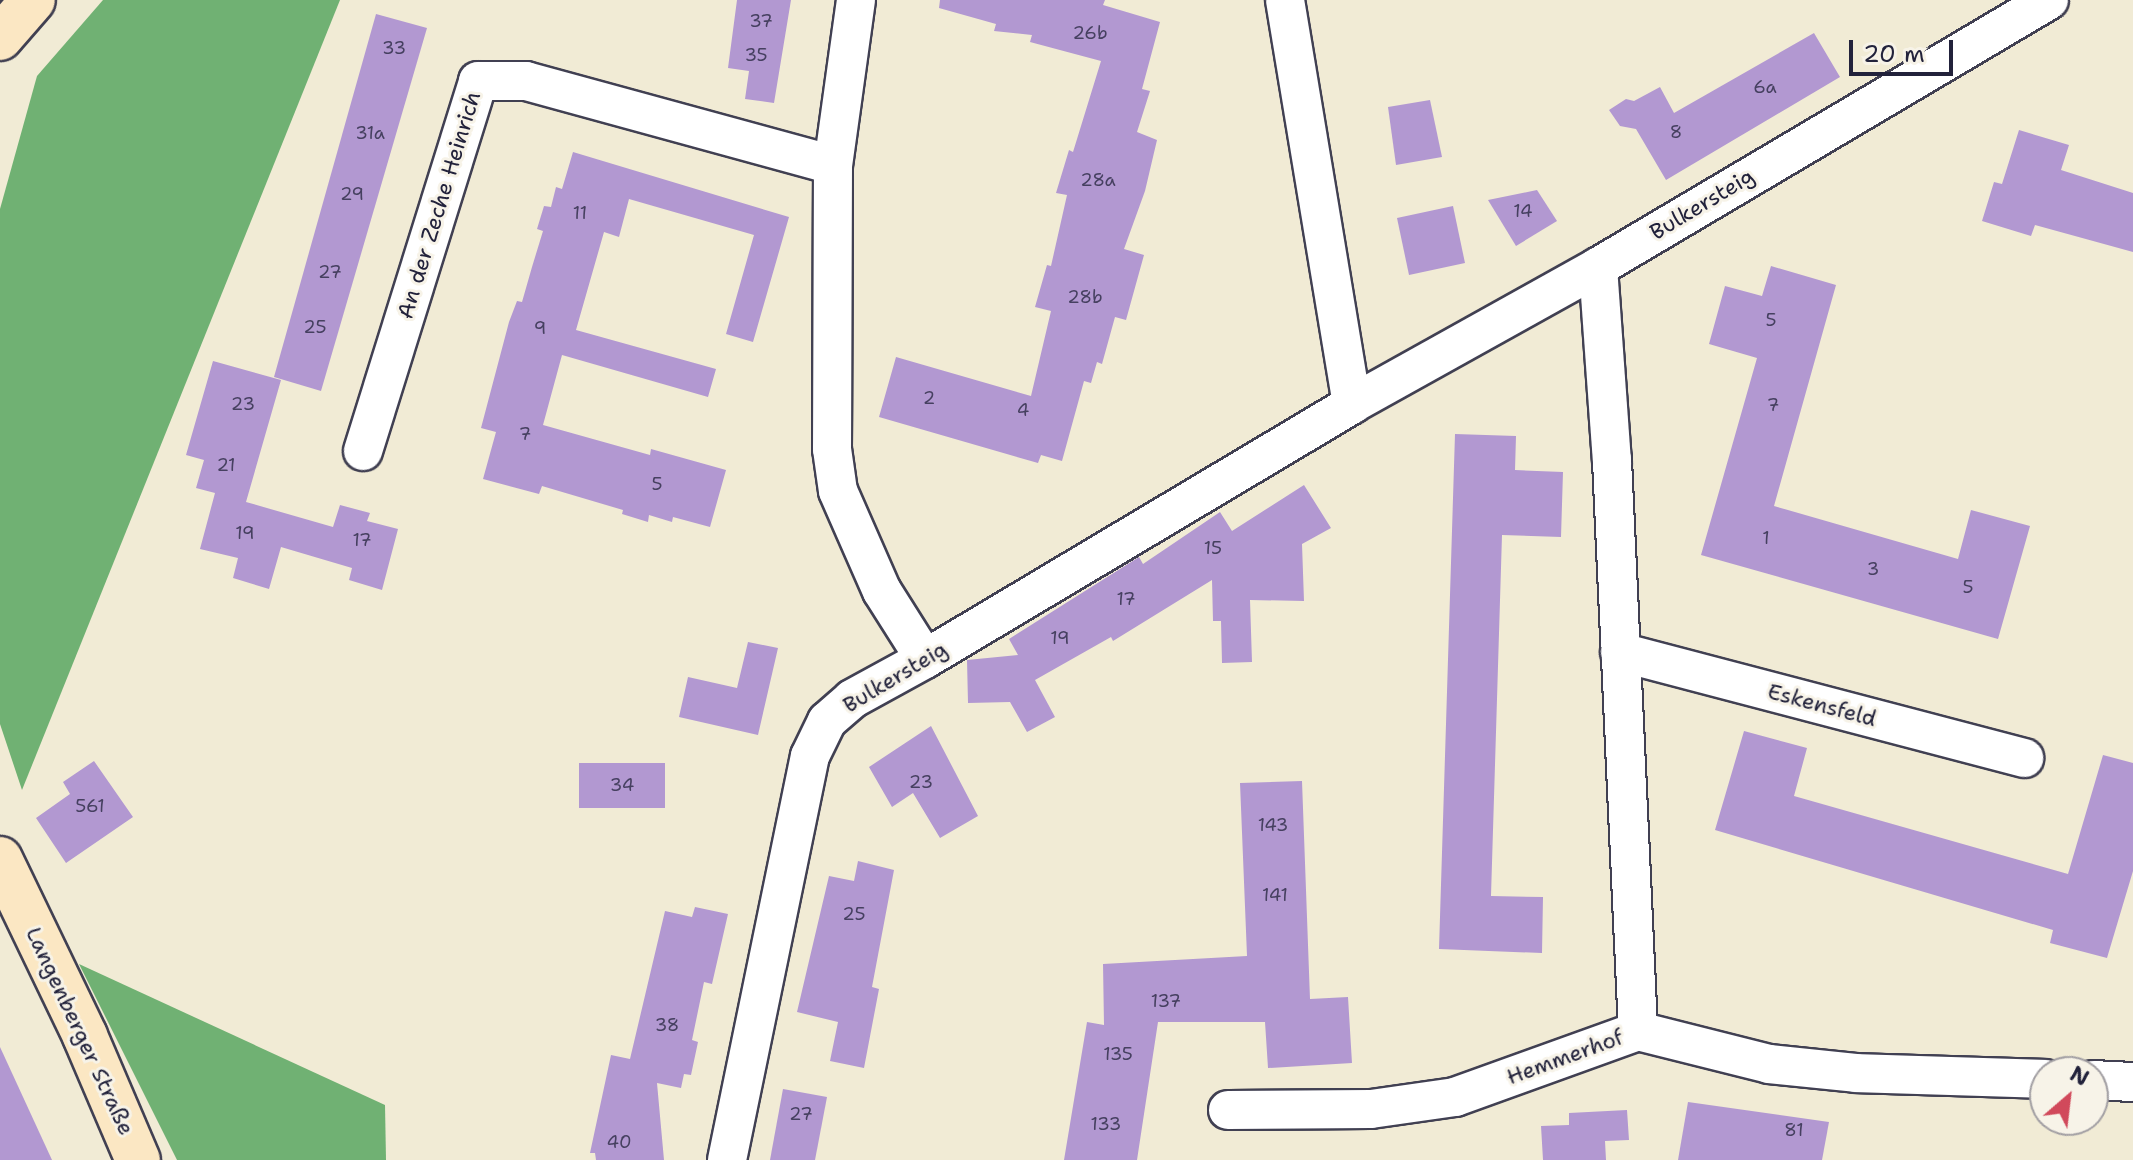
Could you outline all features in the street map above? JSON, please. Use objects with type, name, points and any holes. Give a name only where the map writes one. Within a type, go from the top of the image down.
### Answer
[{"type":"main road","points":[[0,38],[33,0]]},
{"type":"main road","name":"Langenberger Straße","points":[[0,859],[85,1036],[138,1160]]},
{"type":"street","points":[[856,0],[833,165],[832,449],[838,491],[882,591],[925,659]]},
{"type":"street","points":[[1285,0],[1352,404]]},
{"type":"street","name":"Bulkersteig","points":[[727,1160],[810,756],[827,721],[852,699],[925,659],[1352,404],[1598,267],[2049,0]]},
{"type":"street","name":"An der Zeche Heinrich","points":[[363,451],[478,81],[526,81],[833,165]]},
{"type":"street","points":[[1598,267],[1612,460],[1638,1031]]},
{"type":"street","name":"Eskensfeld","points":[[1620,652],[2024,758]]},
{"type":"street","name":"Hemmerhof","points":[[1228,1110],[1371,1109],[1455,1097],[1638,1031],[1769,1064],[1856,1073],[2029,1078]]},
{"type":"street","points":[[2109,1081],[2133,1082]]},
{"type":"green space","points":[[103,0],[340,0],[22,790],[0,724],[0,209],[37,76]]},
{"type":"green space","points":[[79,964],[385,1105],[386,1160],[177,1160]]},
{"type":"building","points":[[737,0],[791,0],[774,103],[745,99],[749,71],[728,68]]},
{"type":"building","points":[[940,0],[1105,0],[1103,5],[1160,22],[1142,89],[1150,91],[1137,132],[1157,140],[1145,191],[1124,249],[1144,255],[1126,320],[1115,317],[1102,364],[1097,362],[1091,383],[1084,381],[1062,461],[1041,455],[1038,463],[879,417],[896,357],[1031,396],[1051,311],[1035,307],[1047,265],[1051,266],[1067,195],[1056,193],[1069,150],[1073,152],[1101,61],[1030,42],[1032,35],[994,31],[996,24],[939,8]]},
{"type":"building","points":[[376,14],[427,28],[321,391],[274,377]]},
{"type":"building","points":[[1814,33],[1840,77],[1666,180],[1636,129],[1620,126],[1609,110],[1626,99],[1634,101],[1660,87],[1674,113]]},
{"type":"building","points":[[1430,100],[1442,157],[1396,165],[1388,107]]},
{"type":"building","points":[[2019,130],[2069,145],[2061,170],[2133,193],[2133,252],[2035,225],[2031,236],[1982,221],[1994,182],[2002,184]]},
{"type":"building","points":[[573,152],[789,217],[753,342],[726,334],[754,235],[629,199],[619,237],[604,232],[576,330],[716,369],[708,397],[562,355],[543,425],[650,455],[651,449],[726,470],[710,527],[673,517],[672,522],[649,515],[648,522],[622,514],[623,510],[542,486],[539,494],[483,479],[496,432],[481,428],[509,322],[517,301],[522,302],[543,231],[537,229],[544,206],[551,207],[556,187],[562,189]]},
{"type":"building","points":[[1537,190],[1557,221],[1516,246],[1488,200]]},
{"type":"building","points":[[1453,206],[1465,263],[1409,275],[1397,218]]},
{"type":"building","points":[[1771,266],[1836,285],[1774,506],[1958,559],[1971,510],[2030,526],[1998,639],[1701,555],[1757,358],[1709,344],[1725,286],[1762,296]]},
{"type":"building","points":[[213,361],[281,380],[246,502],[333,527],[340,505],[370,513],[367,521],[398,529],[382,590],[349,580],[352,568],[281,547],[269,589],[233,578],[238,558],[200,549],[215,493],[196,488],[204,460],[186,455]]},
{"type":"building","points":[[1455,434],[1516,436],[1515,470],[1563,472],[1561,537],[1502,535],[1491,896],[1543,897],[1542,953],[1439,949]]},
{"type":"building","points":[[1304,485],[1331,528],[1302,544],[1304,601],[1250,600],[1252,662],[1222,663],[1221,621],[1213,621],[1212,580],[1113,641],[1111,637],[1035,680],[1055,717],[1027,732],[1010,702],[968,703],[967,660],[1018,655],[1009,639],[1139,557],[1143,564],[1220,512],[1232,531]]},
{"type":"building","points":[[748,642],[778,648],[758,735],[679,717],[688,677],[737,688]]},
{"type":"building","points":[[931,726],[978,816],[940,838],[913,793],[892,807],[869,767]]},
{"type":"building","points":[[1744,731],[1807,748],[1794,796],[2068,874],[2103,755],[2133,763],[2133,871],[2107,958],[2050,943],[2053,930],[1715,830]]},
{"type":"building","points":[[94,761],[133,817],[66,863],[36,818],[70,794],[63,782]]},
{"type":"building","points":[[579,763],[665,763],[665,808],[579,808]]},
{"type":"building","points":[[1302,781],[1310,999],[1348,997],[1352,1063],[1268,1068],[1265,1022],[1158,1022],[1137,1160],[1064,1160],[1087,1022],[1104,1025],[1103,964],[1247,956],[1240,783]]},
{"type":"building","points":[[858,861],[894,870],[872,987],[879,989],[864,1068],[830,1061],[838,1022],[797,1012],[829,876],[854,881]]},
{"type":"building","points":[[695,907],[728,914],[712,984],[704,982],[692,1040],[698,1042],[691,1075],[684,1074],[681,1088],[657,1083],[664,1160],[596,1160],[595,1153],[590,1153],[611,1055],[630,1059],[665,911],[692,917]]},
{"type":"building","points":[[0,1047],[52,1160],[0,1160]]},
{"type":"building","points":[[783,1089],[827,1097],[815,1160],[770,1160]]},
{"type":"building","points":[[1688,1102],[1829,1122],[1822,1160],[1678,1160]]},
{"type":"building","points":[[1627,1110],[1629,1140],[1605,1141],[1606,1160],[1543,1160],[1541,1126],[1569,1125],[1569,1113]]}]
